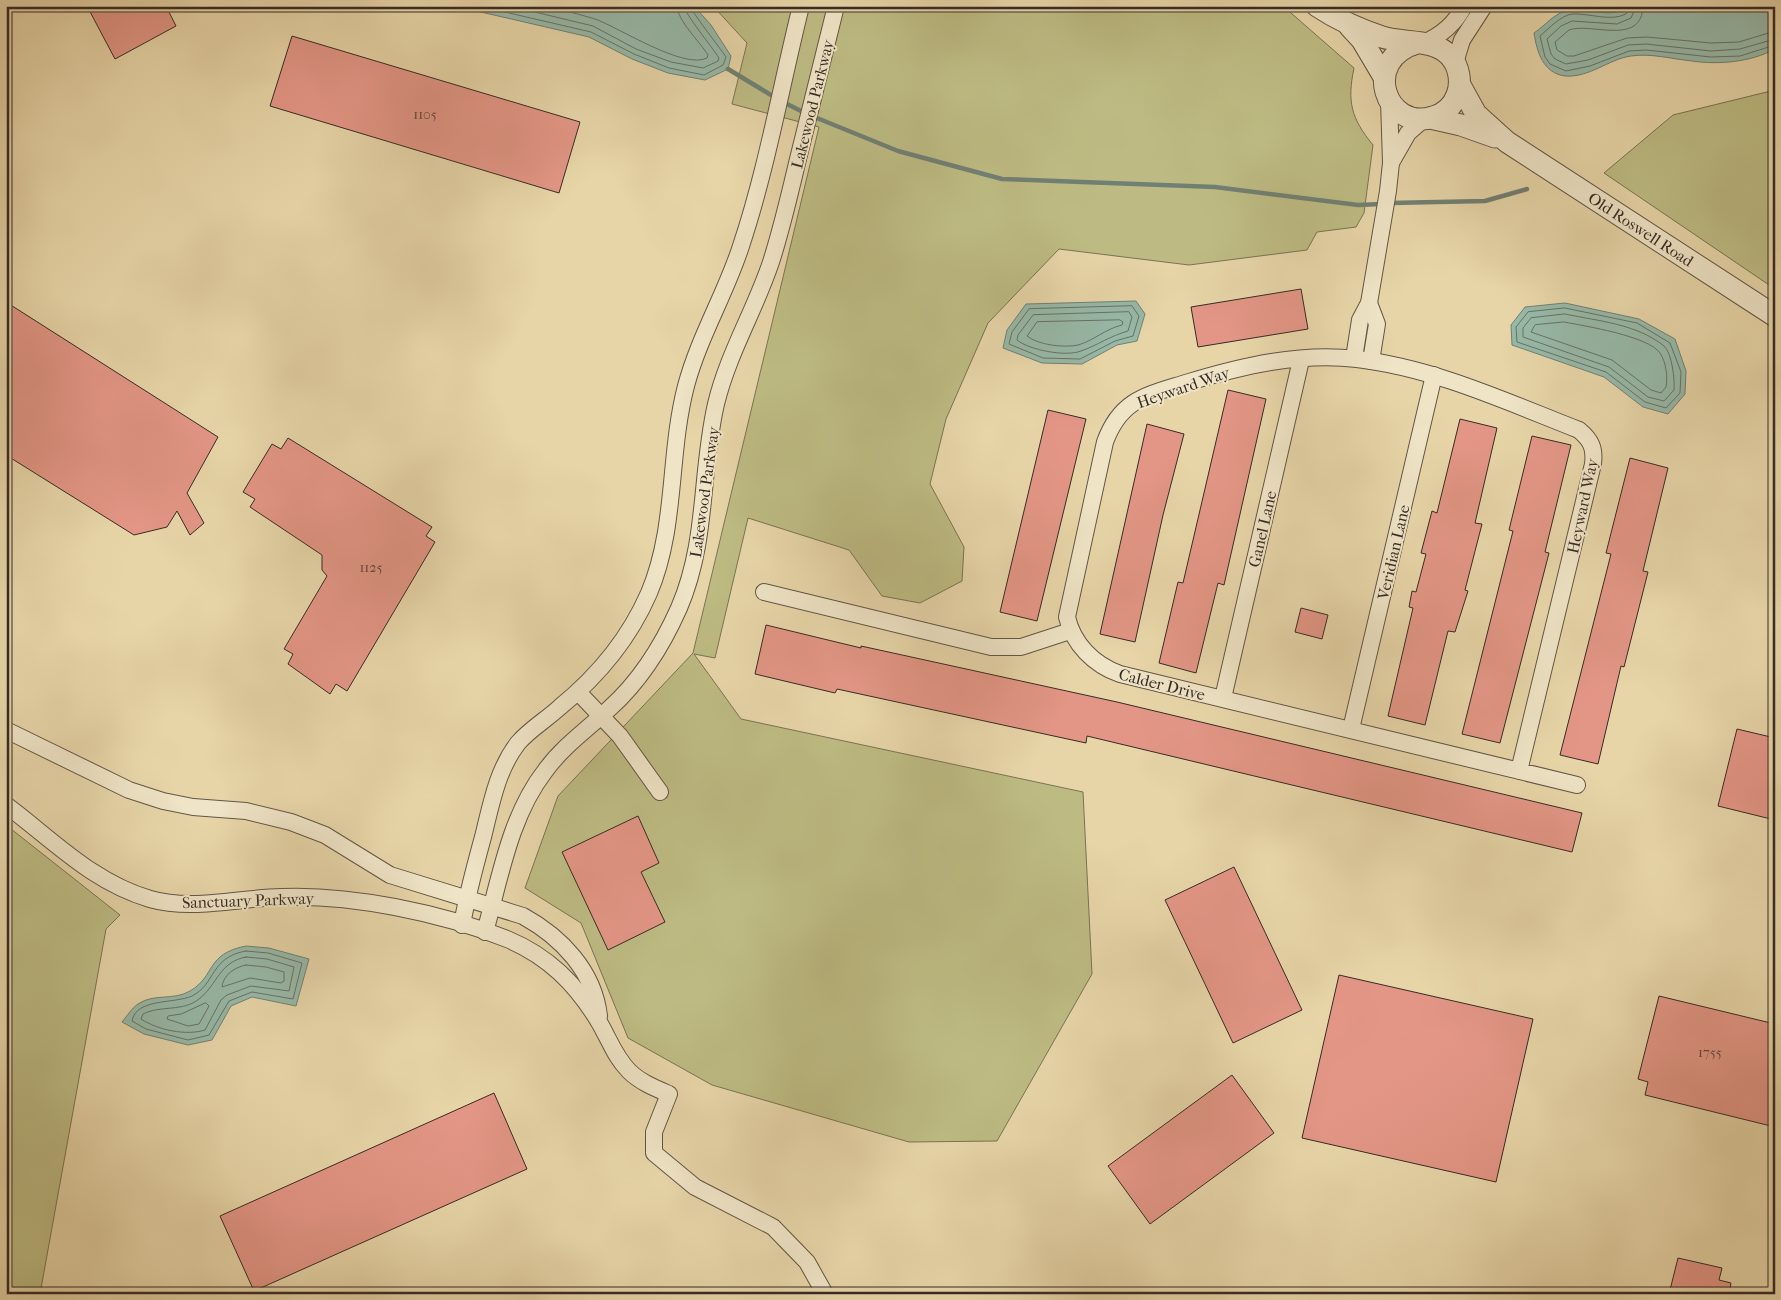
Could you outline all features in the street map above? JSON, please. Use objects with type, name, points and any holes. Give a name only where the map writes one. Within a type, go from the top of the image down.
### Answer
[{"type":"street","name":"Lakewood Parkway","points":[[462,925],[467,898],[497,784],[507,760],[528,734],[578,692],[607,662],[624,640],[642,608],[659,565],[670,515],[677,437],[686,385],[732,274],[749,221],[801,6]]},
{"type":"street","name":"Lakewood Parkway","points":[[485,932],[520,813],[531,791],[561,751],[601,716],[632,684],[651,660],[671,625],[687,589],[702,527],[716,404],[732,355],[761,289],[778,240],[836,6]]},
{"type":"street","points":[[1317,6],[1350,26],[1383,37],[1442,48],[1455,63]]},
{"type":"street","points":[[1354,358],[1360,320],[1369,302],[1383,228],[1391,164],[1389,100],[1385,89],[1384,77],[1388,65],[1395,54],[1405,47],[1420,43],[1444,31],[1454,22],[1464,6]]},
{"type":"street","points":[[1455,63],[1462,40],[1484,6]]},
{"type":"street","points":[[1350,26],[1362,40],[1384,77]]},
{"type":"street","name":"Old Roswell Road","points":[[1455,63],[1460,85],[1476,114],[1507,142],[1775,316]]},
{"type":"street","points":[[1391,164],[1408,133],[1427,119],[1447,110],[1458,94],[1460,85]]},
{"type":"street","name":"Old Roswell Road","points":[[1389,100],[1404,115],[1461,125],[1507,142]]},
{"type":"street","points":[[1369,302],[1377,324],[1371,361]]},
{"type":"street","name":"Heyward Way","points":[[1070,631],[1067,617],[1069,603],[1105,442],[1116,418],[1124,409],[1148,396],[1217,374],[1247,366],[1301,360],[1354,358],[1434,375],[1579,430],[1593,445],[1593,464],[1519,771]]},
{"type":"street","name":"Ganel Lane","points":[[1223,698],[1301,360]]},
{"type":"street","name":"Veridian Lane","points":[[1351,729],[1434,375]]},
{"type":"street","points":[[764,592],[992,647],[1021,647],[1070,631]]},
{"type":"street","name":"Calder Drive","points":[[1070,631],[1082,647],[1110,670],[1577,785]]},
{"type":"street","points":[[578,692],[620,736],[660,792]]},
{"type":"street","points":[[6,730],[129,790],[163,801],[193,807],[246,811],[292,822],[325,835],[390,875],[492,905],[523,916],[542,927],[566,947],[584,973],[597,1004],[600,1023],[620,1061],[641,1081],[669,1094],[654,1132],[654,1153],[695,1187],[773,1227],[807,1262],[825,1294]]},
{"type":"street","name":"Sanctuary Parkway","points":[[6,805],[90,871],[110,884],[152,899],[192,904],[281,897],[328,897],[384,906],[485,932],[528,949],[546,960],[574,986],[600,1023]]},
{"type":"shaded area","points":[[713,6],[1283,6],[1354,68],[1351,100],[1355,118],[1373,145],[1364,213],[1356,227],[1317,232],[1307,250],[1189,265],[1059,249],[988,323],[946,419],[930,484],[964,547],[962,581],[920,603],[882,596],[849,550],[748,518],[715,658],[694,654],[741,719],[1083,792],[1092,974],[997,1141],[909,1142],[712,1085],[628,1038],[581,923],[525,888],[558,796],[693,653],[819,127],[732,104],[747,43]]},
{"type":"shaded area","points":[[1775,90],[1775,289],[1604,173],[1673,115]]},
{"type":"shaded area","points":[[6,825],[120,915],[106,929],[40,1294],[6,1294]]},
{"type":"water","points":[[455,6],[694,6],[711,25],[731,56],[728,69],[705,80],[668,73],[632,59],[589,37]]},
{"type":"water","points":[[1626,6],[1775,6],[1775,49],[1745,60],[1724,62],[1702,62],[1639,55],[1631,56],[1574,76],[1557,74],[1546,66],[1539,54],[1534,33],[1555,16],[1565,11],[1576,9],[1607,13],[1621,10]]},
{"type":"water","points":[[1136,301],[1145,314],[1137,341],[1117,345],[1082,364],[1042,363],[1003,348],[1007,330],[1026,304]]},
{"type":"water","points":[[1565,303],[1639,319],[1675,339],[1686,371],[1685,394],[1668,414],[1643,407],[1604,377],[1512,345],[1511,325],[1525,307]]},
{"type":"water","points":[[246,946],[269,948],[309,959],[296,1006],[252,997],[231,1006],[212,1040],[188,1045],[144,1034],[122,1022],[138,1004],[144,1001],[177,996],[190,991],[204,979],[212,966],[224,954]]},
{"type":"building","points":[[87,6],[166,6],[176,26],[115,59]]},
{"type":"building","points":[[292,36],[580,122],[559,193],[270,106]]},
{"type":"building","points":[[1301,289],[1308,329],[1198,347],[1191,307]]},
{"type":"building","points":[[6,302],[218,437],[187,493],[204,523],[190,535],[177,511],[167,527],[134,535],[6,455]]},
{"type":"building","points":[[1228,390],[1266,399],[1224,585],[1218,583],[1196,673],[1159,663],[1178,582],[1183,583]]},
{"type":"building","points":[[1048,410],[1086,419],[1037,621],[1000,612]]},
{"type":"building","points":[[1460,419],[1497,428],[1475,523],[1482,524],[1465,590],[1468,591],[1455,632],[1448,631],[1425,725],[1388,716],[1413,608],[1409,607],[1412,591],[1416,592],[1426,554],[1421,553],[1432,511],[1437,513]]},
{"type":"building","points":[[1147,424],[1184,434],[1163,515],[1135,642],[1100,634]]},
{"type":"building","points":[[1532,436],[1571,445],[1545,552],[1549,553],[1500,743],[1462,734],[1513,531],[1509,530]]},
{"type":"building","points":[[288,438],[432,527],[426,536],[435,542],[347,691],[336,684],[330,694],[288,664],[293,654],[284,649],[327,576],[322,570],[322,555],[250,507],[255,499],[243,492],[272,444],[281,449]]},
{"type":"building","points":[[1630,458],[1668,468],[1643,571],[1648,572],[1624,667],[1621,666],[1598,764],[1560,755],[1611,554],[1606,553]]},
{"type":"building","points":[[1301,608],[1328,615],[1322,639],[1295,632]]},
{"type":"building","points":[[766,625],[861,648],[861,646],[1117,702],[1582,813],[1572,852],[1087,736],[1086,743],[837,689],[835,693],[755,674]]},
{"type":"building","points":[[1737,729],[1775,738],[1775,820],[1718,806]]},
{"type":"building","points":[[638,816],[659,863],[641,872],[665,922],[608,950],[562,852]]},
{"type":"building","points":[[1234,867],[1302,1010],[1233,1043],[1165,900]]},
{"type":"building","points":[[1339,975],[1533,1019],[1496,1182],[1302,1138]]},
{"type":"building","points":[[1659,996],[1775,1024],[1775,1127],[1645,1095],[1648,1082],[1638,1079]]},
{"type":"building","points":[[1232,1075],[1274,1133],[1150,1224],[1108,1166]]},
{"type":"building","points":[[494,1093],[527,1169],[254,1291],[220,1216]]},
{"type":"building","points":[[1678,1258],[1722,1268],[1719,1280],[1731,1283],[1729,1294],[1669,1294]]},
{"type":"waterway","points":[[728,69],[776,98]]},
{"type":"waterway","points":[[783,102],[805,113]]},
{"type":"waterway","points":[[812,116],[898,151],[1002,179],[1215,187],[1358,205],[1382,204]]},
{"type":"waterway","points":[[1390,203],[1485,201],[1527,189]]}]
